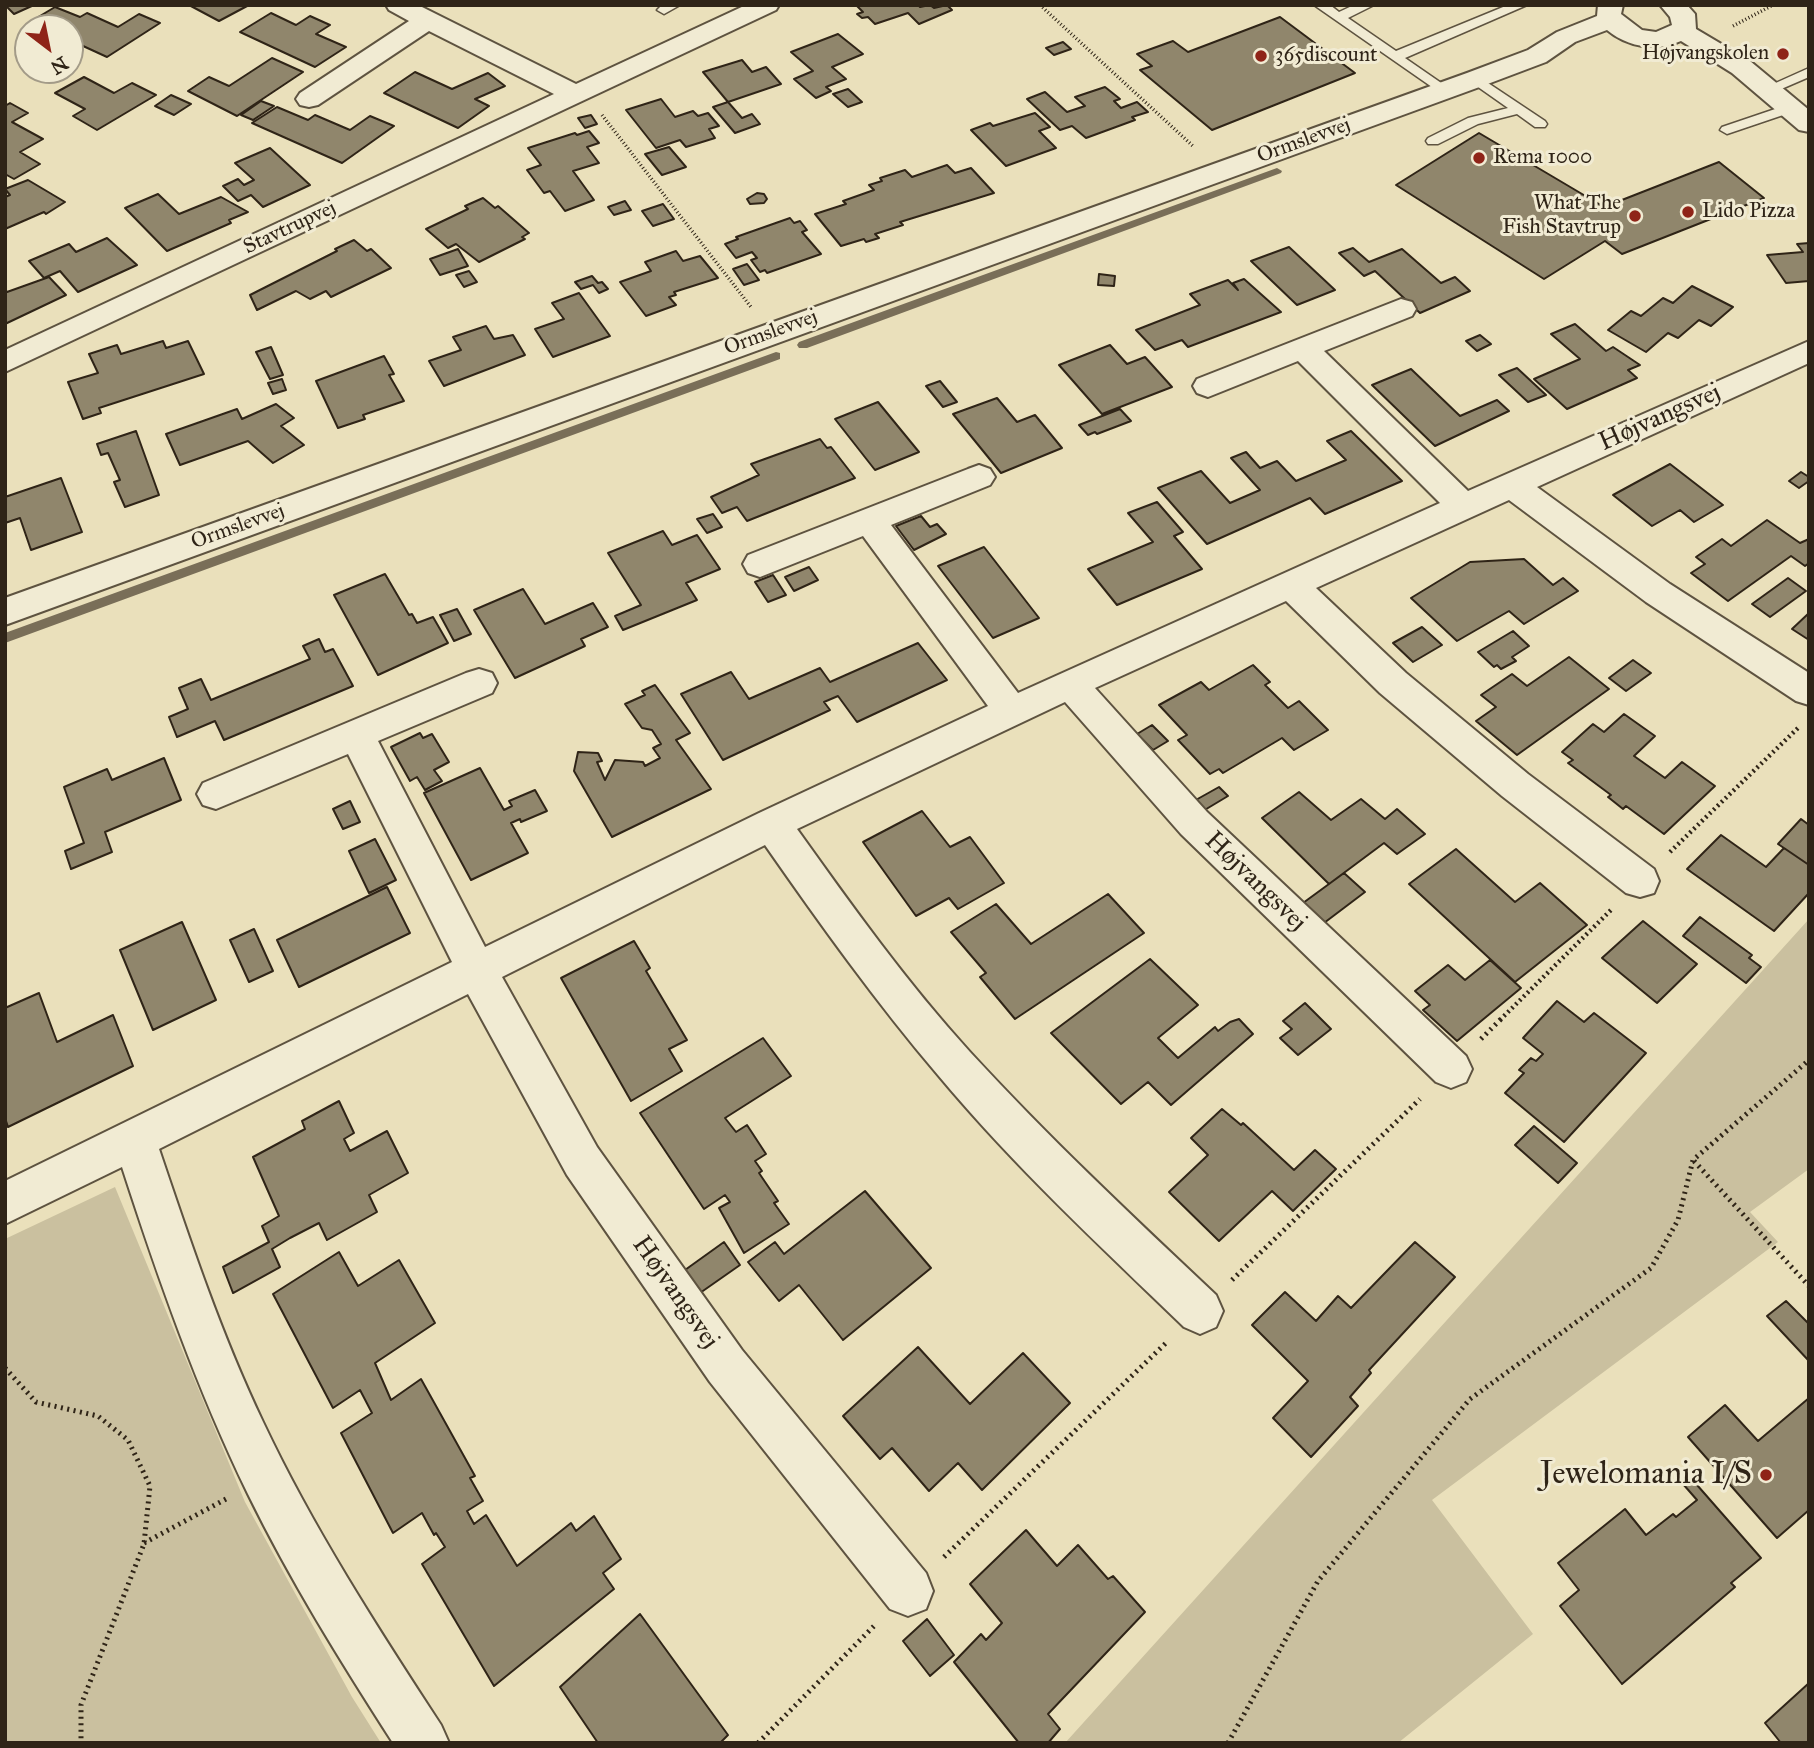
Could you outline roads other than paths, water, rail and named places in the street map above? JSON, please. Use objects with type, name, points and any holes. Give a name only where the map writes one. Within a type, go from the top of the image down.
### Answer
[{"type":"street","points":[[398,5],[574,93]]},
{"type":"street","name":"Stavtrupvej","points":[[5,362],[766,5]]},
{"type":"street","points":[[1617,20],[1674,22],[1707,5]]},
{"type":"street","name":"Ormslevvej","points":[[5,612],[1537,56],[1581,50],[1617,20]]},
{"type":"street","points":[[309,99],[426,21]]},
{"type":"street","points":[[1674,22],[1741,67],[1798,116]]},
{"type":"street","points":[[1674,22],[1720,75],[1798,116]]},
{"type":"street","points":[[1208,386],[1401,309]]},
{"type":"street","points":[[1303,348],[1465,508]]},
{"type":"street","name":"Højvangsvej","points":[[5,1203],[772,824],[1070,684],[1809,351]]},
{"type":"street","points":[[760,564],[979,477]]},
{"type":"street","points":[[1513,486],[1646,587],[1709,630],[1809,691]]},
{"type":"street","points":[[869,520],[1012,712]]},
{"type":"street","points":[[1291,585],[1393,683],[1515,785],[1640,881]]},
{"type":"street","points":[[216,794],[357,737],[480,683]]},
{"type":"street","name":"Højvangsvej","points":[[1070,684],[1194,823],[1451,1069]]},
{"type":"street","name":"Højvangsvej","points":[[357,737],[477,971],[582,1161],[726,1366],[908,1591]]},
{"type":"street","points":[[772,824],[854,941],[954,1064],[1074,1191],[1200,1311]]},
{"type":"street","points":[[134,1139],[188,1302],[265,1478],[346,1625],[423,1743]]},
{"type":"lane","points":[[1321,5],[1443,90]]},
{"type":"lane","points":[[1338,17],[1367,5]]},
{"type":"lane","points":[[1395,57],[1520,5]]},
{"type":"lane","points":[[1767,90],[1809,72]]},
{"type":"lane","points":[[1476,79],[1540,124]]},
{"type":"lane","points":[[1433,141],[1473,121],[1517,110]]},
{"type":"lane","points":[[1727,130],[1798,116]]},
{"type":"waterway","points":[[803,345],[1277,171]]},
{"type":"waterway","points":[[5,638],[776,356]]},
{"type":"place","name":"Højvangskolen","points":[[1783,54]]},
{"type":"place","name":"365discount","points":[[1261,56]]},
{"type":"place","name":"Rema 1000","points":[[1479,158]]},
{"type":"place","name":"Lido Pizza","points":[[1688,212]]},
{"type":"place","name":"What The Fish Stavtrup","points":[[1635,216]]},
{"type":"place","name":"Jewelomania I/S","points":[[1766,1475]]}]
